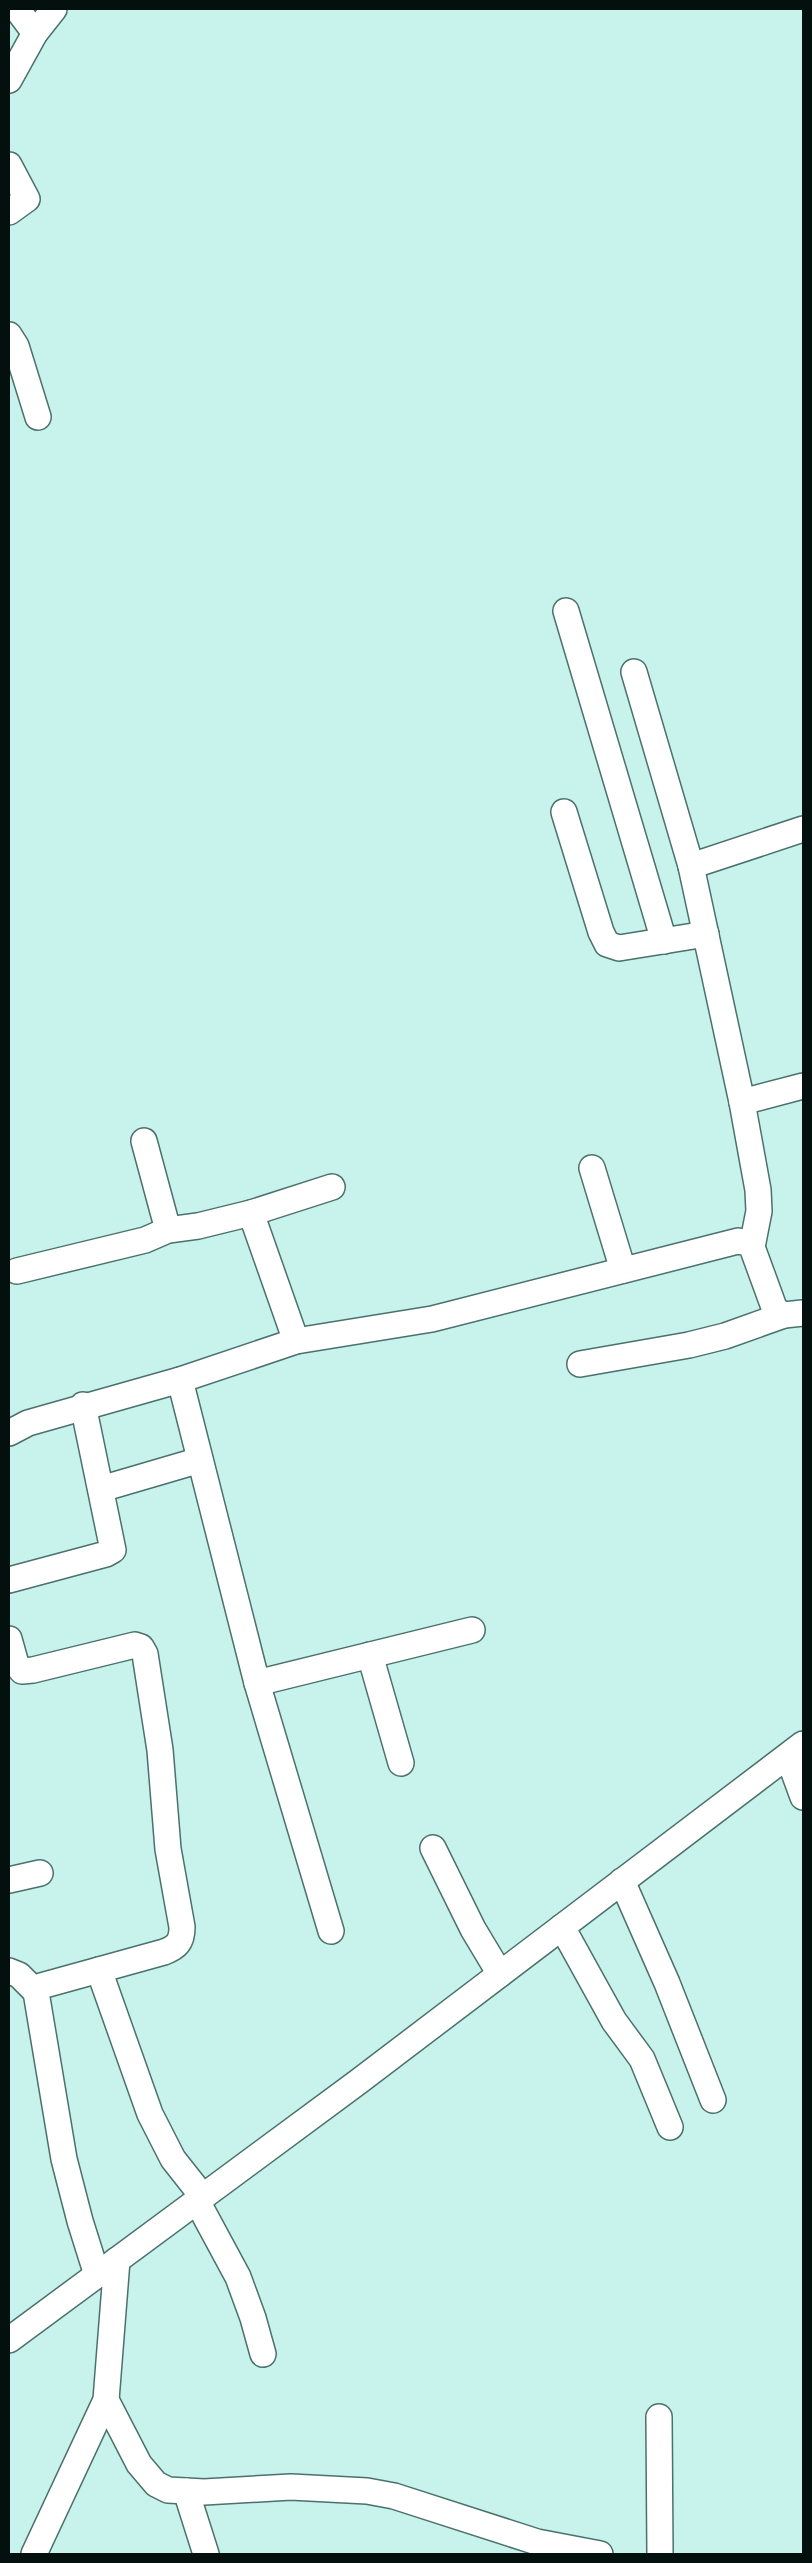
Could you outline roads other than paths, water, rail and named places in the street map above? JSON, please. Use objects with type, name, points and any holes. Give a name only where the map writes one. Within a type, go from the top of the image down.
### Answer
[{"type":"street","points":[[17,9],[35,33]]},
{"type":"street","points":[[9,80],[35,33],[54,9]]},
{"type":"street","points":[[9,165],[27,199],[9,212]]},
{"type":"street","points":[[9,335],[16,346],[38,417]]},
{"type":"street","points":[[566,611],[664,941]]},
{"type":"street","points":[[634,672],[692,866],[742,1102],[758,1190],[759,1211],[752,1247],[772,1304],[779,1313],[794,1314]]},
{"type":"street","points":[[564,812],[601,932],[607,944],[619,948],[706,934]]},
{"type":"street","points":[[692,866],[803,829]]},
{"type":"street","points":[[742,1102],[803,1086]]},
{"type":"street","points":[[144,1141],[168,1230]]},
{"type":"street","points":[[592,1168],[624,1270]]},
{"type":"street","points":[[17,1271],[145,1240],[168,1230],[198,1226],[251,1213],[332,1187]]},
{"type":"street","points":[[251,1213],[296,1342]]},
{"type":"street","points":[[9,1433],[19,1426],[83,1405],[180,1380],[296,1342],[432,1319],[731,1242],[744,1242],[752,1247]]},
{"type":"street","points":[[580,1364],[689,1345],[726,1336],[794,1314]]},
{"type":"street","points":[[180,1380],[257,1683],[332,1931]]},
{"type":"street","points":[[9,1580],[112,1552],[114,1547],[83,1405]]},
{"type":"street","points":[[101,1489],[200,1460]]},
{"type":"street","points":[[257,1683],[472,1630]]},
{"type":"street","points":[[9,1639],[16,1664],[22,1671],[135,1645],[141,1647],[144,1654],[160,1750],[166,1831],[182,1934],[178,1945],[173,1949],[41,1986],[36,1992]]},
{"type":"street","points":[[370,1654],[401,1763]]},
{"type":"street","points":[[9,2340],[200,2199],[796,1750],[803,1798]]},
{"type":"street","points":[[433,1848],[473,1929],[500,1974]]},
{"type":"street","points":[[9,1880],[40,1873]]},
{"type":"street","points":[[622,1881],[713,2100]]},
{"type":"street","points":[[562,1927],[614,2021],[642,2059],[670,2127]]},
{"type":"street","points":[[99,1970],[150,2114],[174,2159],[200,2199],[238,2277],[254,2318],[263,2354]]},
{"type":"street","points":[[9,1971],[19,1975],[36,1992],[64,2159],[80,2221],[97,2275]]},
{"type":"street","points":[[34,2554],[106,2400],[117,2260]]},
{"type":"street","points":[[106,2400],[147,2476],[168,2490],[292,2487],[367,2491],[394,2496],[537,2542],[600,2554]]},
{"type":"street","points":[[659,2417],[660,2554]]},
{"type":"street","points":[[186,2491],[206,2554]]}]
